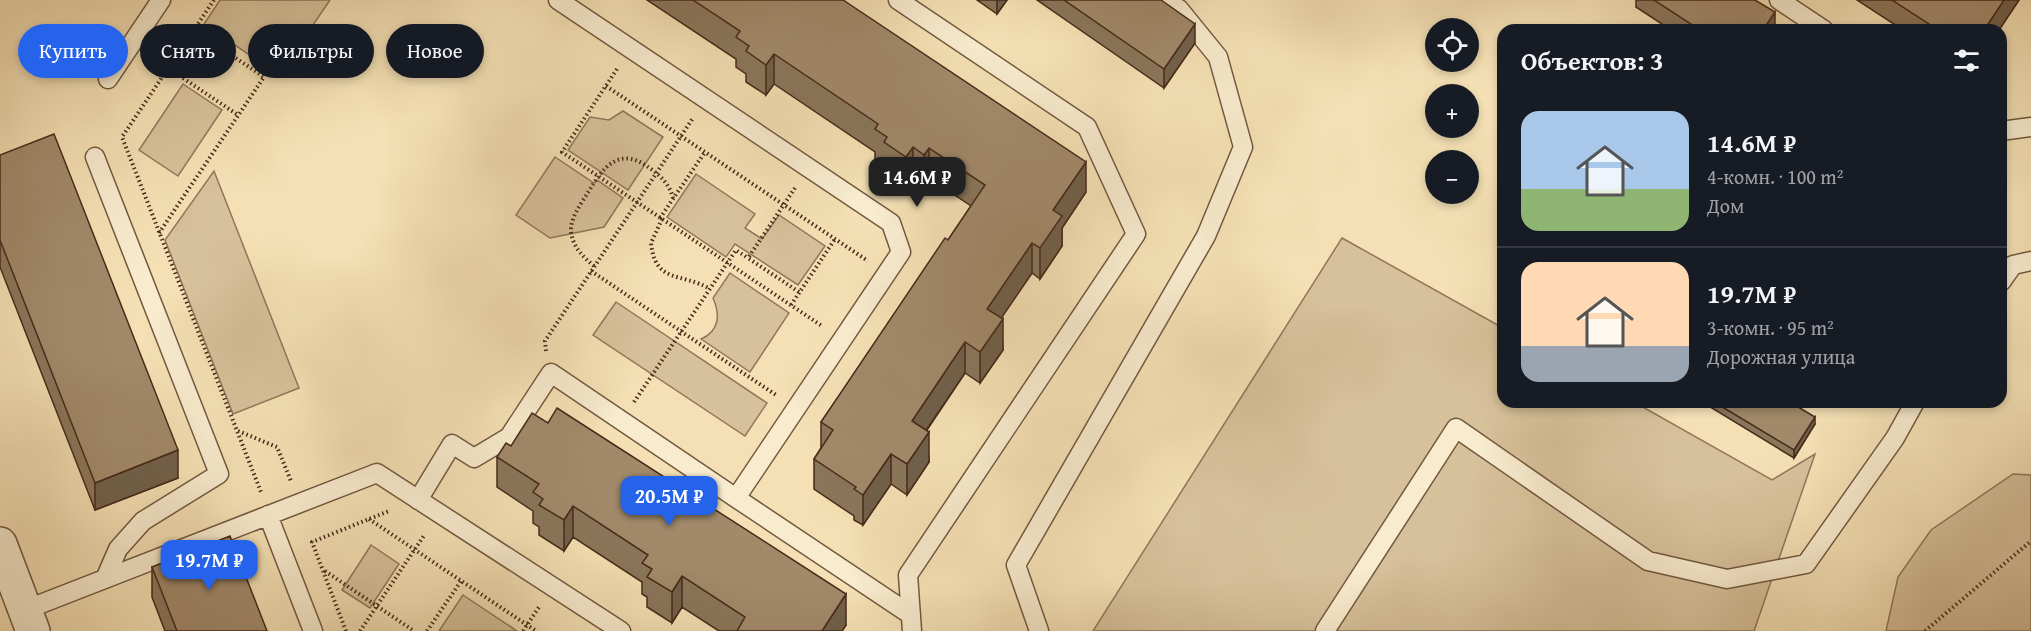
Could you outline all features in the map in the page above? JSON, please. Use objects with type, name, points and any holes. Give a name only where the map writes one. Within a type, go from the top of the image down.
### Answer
[{"type":"street","points":[[0,544],[29,621]]},
{"type":"lane","points":[[108,79],[161,0]]},
{"type":"lane","points":[[558,0],[891,223],[901,252],[736,498]]},
{"type":"lane","points":[[898,0],[1087,127],[1136,234],[908,575],[912,623]]},
{"type":"lane","points":[[1038,631],[1016,565],[1206,236],[1243,147],[1218,57],[1179,9],[1165,0]]},
{"type":"lane","points":[[1779,0],[1815,24]]},
{"type":"lane","points":[[2007,130],[2031,127]]},
{"type":"lane","points":[[95,157],[219,474],[142,520],[118,549],[105,579]]},
{"type":"lane","points":[[2007,274],[2013,265],[2031,261]]},
{"type":"lane","points":[[418,500],[452,444],[474,458],[509,437],[551,374],[736,498],[912,623]]},
{"type":"lane","points":[[1325,631],[1456,429],[1648,561],[1727,579],[1806,564],[1894,438],[1912,408]]},
{"type":"lane","points":[[29,621],[105,579],[377,473],[621,631]]},
{"type":"lane","points":[[269,515],[313,631]]},
{"type":"path","points":[[198,24],[214,0]]},
{"type":"path","points":[[631,49],[562,152],[843,339]]},
{"type":"path","points":[[159,233],[264,77],[236,58]]},
{"type":"path","points":[[161,78],[122,137],[269,515]]},
{"type":"path","points":[[183,78],[238,115]]},
{"type":"path","points":[[606,86],[887,274]]},
{"type":"path","points":[[547,356],[545,341],[706,99]]},
{"type":"path","points":[[705,152],[661,218],[651,243],[657,267],[668,275],[690,280],[710,289]]},
{"type":"path","points":[[594,266],[582,257],[571,231],[576,212],[608,164],[620,159],[634,159],[666,182],[673,198]]},
{"type":"path","points":[[748,258],[808,168]]},
{"type":"path","points":[[790,305],[835,239]]},
{"type":"path","points":[[621,420],[736,250],[799,292]]},
{"type":"path","points":[[591,271],[796,408]]},
{"type":"path","points":[[237,431],[277,447],[300,503]]},
{"type":"path","points":[[346,631],[312,542],[418,500]]},
{"type":"path","points":[[360,631],[438,513]]},
{"type":"path","points":[[368,519],[536,631]]},
{"type":"path","points":[[1925,631],[2031,540]]},
{"type":"path","points":[[324,570],[414,631]]},
{"type":"path","points":[[427,631],[461,581]]},
{"type":"shaded area","points":[[220,0],[330,0],[314,24],[248,24],[248,54],[236,46],[236,24],[204,24]]},
{"type":"shaded area","points":[[183,84],[222,110],[178,176],[139,150]]},
{"type":"shaded area","points":[[623,111],[663,137],[628,190],[568,150],[590,117],[609,120]]},
{"type":"shaded area","points":[[555,157],[594,183],[597,180],[623,198],[604,227],[550,238],[516,215]]},
{"type":"shaded area","points":[[214,171],[299,388],[233,414],[165,240]]},
{"type":"shaded area","points":[[696,174],[755,214],[745,228],[762,239],[779,215],[825,246],[798,285],[735,244],[726,257],[667,217]]},
{"type":"shaded area","points":[[1342,238],[1497,325],[1497,408],[1645,408],[1772,480],[1815,454],[1754,631],[1093,631]]},
{"type":"shaded area","points":[[730,273],[789,313],[750,372],[701,339],[715,327],[717,310],[713,298]]},
{"type":"shaded area","points":[[616,302],[767,403],[745,436],[593,335]]},
{"type":"shaded area","points":[[2013,474],[2031,475],[2031,631],[1886,631],[1898,577],[1931,530]]},
{"type":"shaded area","points":[[371,545],[399,564],[370,608],[342,590]]},
{"type":"shaded area","points":[[463,595],[517,631],[439,631]]},
{"type":"building","points":[[693,0],[843,0],[1086,162],[1053,210],[1062,216],[1040,248],[1032,243],[987,309],[1003,319],[980,352],[965,342],[912,421],[929,432],[907,464],[891,454],[863,495],[854,489],[856,487],[814,459],[833,430],[821,422],[945,238],[948,240],[985,185],[929,148],[924,155],[913,147],[906,157],[884,142],[887,137],[875,129],[878,124],[774,54],[766,65],[746,51],[749,46],[736,37],[740,31]]},
{"type":"building","points":[[1064,0],[1161,0],[1195,24],[1164,69]]},
{"type":"building","points":[[1654,0],[1755,0],[1775,12],[1767,24],[1691,24]]},
{"type":"building","points":[[1892,0],[2004,0],[1988,24],[1929,24]]},
{"type":"building","points":[[54,134],[178,450],[95,483],[0,240],[0,155]]},
{"type":"building","points":[[557,408],[846,594],[822,631],[737,631],[745,617],[682,576],[672,592],[647,577],[652,569],[642,563],[648,555],[573,506],[564,520],[539,505],[543,499],[533,492],[539,484],[497,457],[506,443],[511,446],[532,413],[548,423]]},
{"type":"building","points":[[1724,408],[1800,408],[1815,417],[1794,450]]},
{"type":"building","points":[[230,536],[267,631],[177,631],[152,567]]}]
